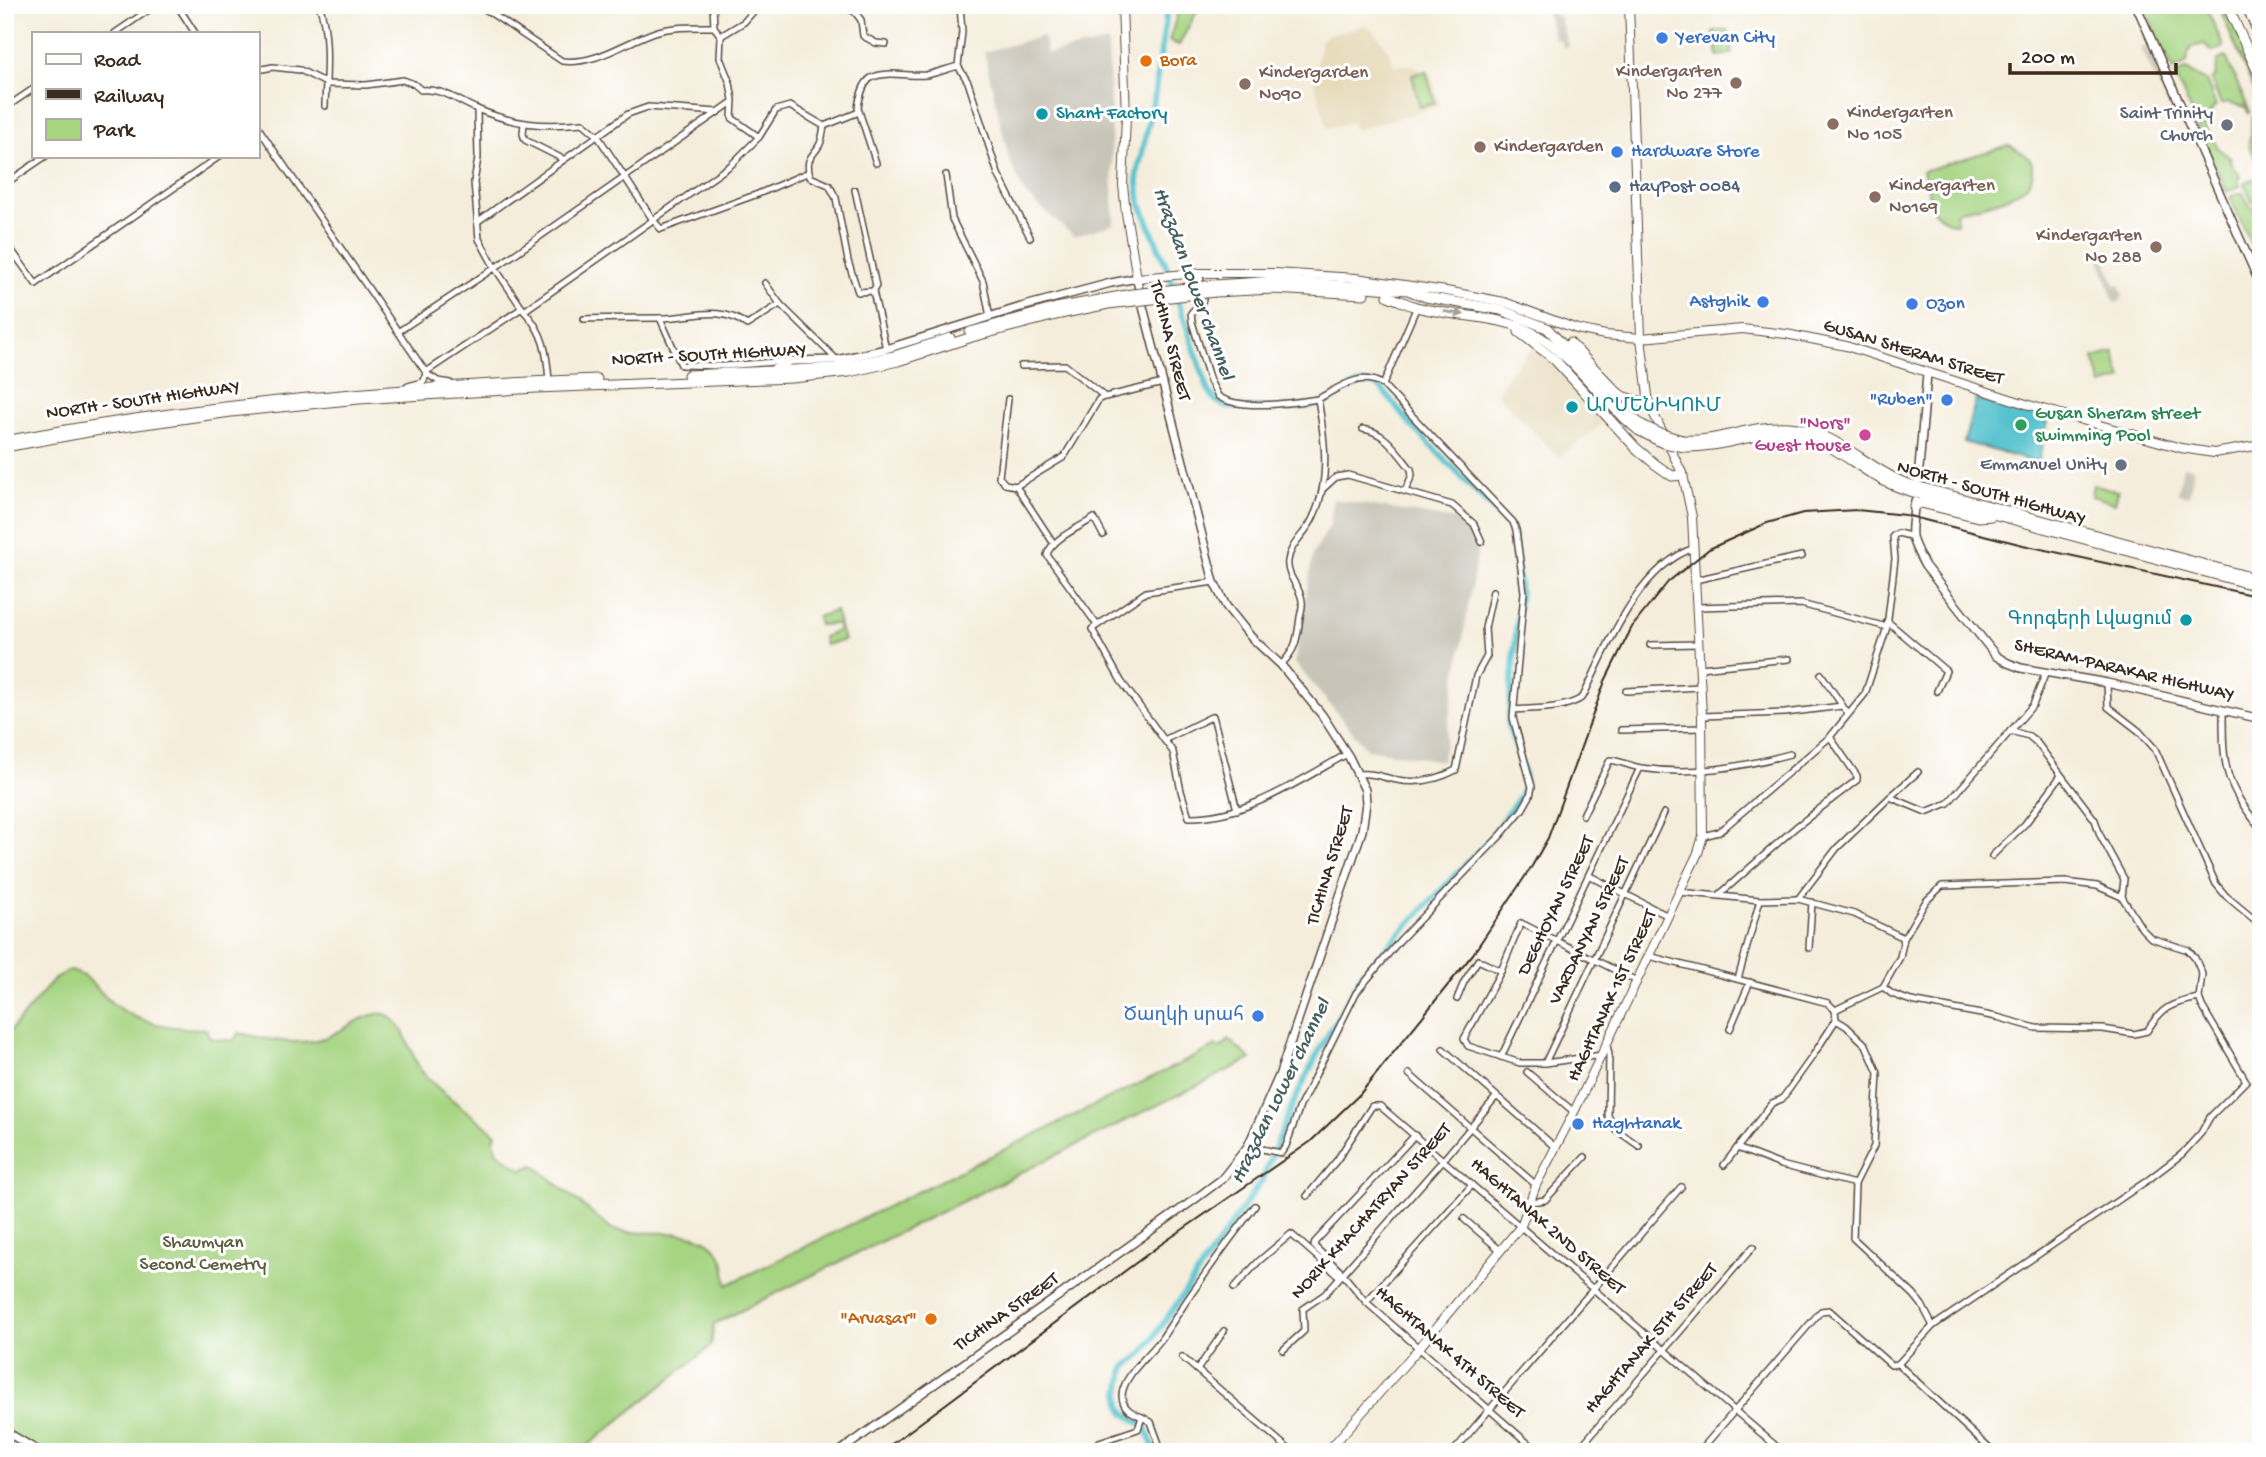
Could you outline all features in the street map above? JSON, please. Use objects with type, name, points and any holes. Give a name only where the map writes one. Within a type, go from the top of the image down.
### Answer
[{"type":"main road","name":"TICHINA STREET","points":[[1122,5],[1126,117],[1123,185],[1138,278]]},
{"type":"main road","name":"HAGHTANAK 1ST STREET","points":[[1327,1452],[1521,1226],[1536,1185],[1607,1045],[1698,853],[1703,836],[1702,716],[1690,500],[1683,475],[1650,404],[1642,348],[1639,139],[1630,5]]},
{"type":"main road","points":[[2227,5],[2261,79]]},
{"type":"main road","points":[[2246,5],[2261,39]]},
{"type":"main road","name":"GUSAN SHERAM STREET","points":[[1138,278],[1200,273],[1334,276],[1504,302],[1589,332],[1642,338],[1742,329],[1786,334],[1846,346],[1927,374],[2082,421],[2199,452],[2214,453],[2261,445]]},
{"type":"main road","name":"NORTH - SOUTH HIGHWAY","points":[[1215,289],[1275,281],[1418,289],[1426,297],[1501,310],[1547,328],[1640,428]]},
{"type":"main road","name":"NORTH - SOUTH HIGHWAY","points":[[5,440],[187,411],[401,389],[826,369],[894,356],[997,323],[1132,294],[1272,289],[1388,296],[1418,289]]},
{"type":"main road","name":"NORTH - SOUTH HIGHWAY","points":[[1388,296],[1415,306],[1497,320],[1532,333],[1561,352],[1612,408],[1640,428],[1684,443],[1711,446],[1770,435],[1800,436],[1829,446],[1888,483],[2261,587]]},
{"type":"main road","name":"NORTH - SOUTH HIGHWAY","points":[[5,447],[153,422],[299,404],[522,389],[792,378],[849,372],[898,361],[1058,311]]},
{"type":"main road","points":[[1507,323],[1554,359],[1645,456],[1672,476],[1683,475]]},
{"type":"main road","points":[[1547,328],[1559,333],[1622,396],[1650,404]]},
{"type":"main road","name":"NORTH - SOUTH HIGHWAY","points":[[1684,443],[1712,440],[1770,427],[1810,430],[1828,437],[1887,475],[1905,483],[2261,580]]},
{"type":"main road","points":[[1915,503],[1978,517],[1995,515]]},
{"type":"street","points":[[5,11],[14,5]]},
{"type":"street","points":[[116,32],[156,5]]},
{"type":"street","points":[[177,5],[194,32]]},
{"type":"street","points":[[227,5],[231,8],[251,5]]},
{"type":"street","points":[[265,5],[271,8],[282,5]]},
{"type":"street","points":[[319,5],[323,15],[325,106]]},
{"type":"street","points":[[479,5],[562,61],[590,61],[656,32],[682,27],[714,27]]},
{"type":"street","points":[[713,5],[714,27],[721,36],[720,58],[730,83],[733,100],[732,118],[759,136]]},
{"type":"street","points":[[721,36],[733,31],[759,5]]},
{"type":"street","points":[[832,5],[848,7],[858,14],[863,36],[876,43],[886,44]]},
{"type":"street","points":[[960,5],[962,32],[958,66],[968,82],[998,174],[1030,237]]},
{"type":"street","points":[[2136,5],[2261,286]]},
{"type":"street","points":[[876,163],[859,112],[859,99],[870,79],[926,75],[958,66]]},
{"type":"street","points":[[259,70],[273,67],[300,70],[326,83],[366,85],[403,80],[421,90],[444,92],[477,109],[524,123],[547,127],[583,123],[597,135],[661,229],[758,194],[809,172]]},
{"type":"street","points":[[5,108],[32,90]]},
{"type":"street","points":[[399,331],[495,268],[731,103]]},
{"type":"street","points":[[401,389],[423,382],[427,373],[523,310],[731,165],[759,136],[776,110],[790,106],[824,126]]},
{"type":"street","points":[[477,222],[628,114],[648,107],[719,112]]},
{"type":"street","points":[[477,109],[478,158],[474,182],[479,239],[523,310],[538,326],[543,338],[549,381]]},
{"type":"street","points":[[824,126],[859,112]]},
{"type":"street","points":[[524,123],[525,140],[563,159]]},
{"type":"street","points":[[824,126],[819,145],[810,155],[810,177],[829,185],[836,198],[848,261],[858,292],[873,291]]},
{"type":"street","points":[[259,130],[427,373],[438,381],[462,385]]},
{"type":"street","points":[[5,184],[43,158]]},
{"type":"street","points":[[5,242],[36,284],[217,158]]},
{"type":"street","points":[[946,175],[952,219],[983,281],[990,317]]},
{"type":"street","points":[[855,190],[876,286],[873,291],[886,349]]},
{"type":"street","points":[[1200,273],[1203,300],[1191,313],[1192,322],[1210,381],[1218,396],[1237,403],[1319,403],[1354,380],[1366,377],[1383,385],[1513,522],[1524,592],[1513,718],[1531,779],[1531,796],[1501,835],[1400,940],[1356,993],[1300,1106],[1281,1153],[1248,1146]]},
{"type":"street","points":[[660,318],[681,365],[724,366],[837,360],[886,349],[1111,283],[1138,278]]},
{"type":"street","name":"TICHINA STREET","points":[[839,1452],[1222,1179],[1248,1146],[1279,1076],[1362,831],[1366,803],[1359,774],[1322,715],[1281,665],[1251,637],[1226,606],[1213,582],[1139,292],[1138,278]]},
{"type":"street","points":[[765,283],[780,304],[837,360]]},
{"type":"street","points":[[584,319],[648,316],[660,318],[716,312],[747,325],[780,304]]},
{"type":"street","points":[[1383,385],[1415,311]]},
{"type":"street","points":[[791,361],[802,367],[818,366],[826,369]]},
{"type":"street","points":[[745,373],[778,368],[791,361]]},
{"type":"street","points":[[1021,366],[1065,365],[1105,397]]},
{"type":"street","points":[[1918,480],[1927,374]]},
{"type":"street","points":[[1016,486],[1063,457],[1099,399],[1163,383]]},
{"type":"street","points":[[1008,399],[999,477],[1005,484],[1016,486],[1054,544]]},
{"type":"street","points":[[1281,665],[1291,655],[1297,643],[1302,599],[1292,582],[1288,563],[1292,549],[1311,522],[1324,488],[1325,442],[1319,403]]},
{"type":"street","points":[[1363,429],[1374,430],[1384,436],[1411,469],[1412,475],[1405,491]]},
{"type":"street","points":[[1324,488],[1336,477],[1348,475],[1452,505],[1474,523],[1482,542]]},
{"type":"street","points":[[1703,836],[1718,832],[1830,737],[1865,694],[1887,624],[1895,559],[1893,536],[1898,533],[1910,536],[1915,503]]},
{"type":"street","points":[[1097,625],[1052,564],[1048,550],[1094,518],[1103,535]]},
{"type":"street","name":"SHERAM-PARAKAR HIGHWAY","points":[[1910,536],[1925,566],[1996,656],[2021,668],[2107,683],[2261,719]]},
{"type":"street","points":[[1514,710],[1562,705],[1583,697],[1612,634],[1633,603],[1662,566],[1681,552],[1694,548]]},
{"type":"street","points":[[1695,580],[1802,556]]},
{"type":"street","points":[[1213,582],[1146,592],[1092,629],[1121,681],[1173,752],[1189,817],[1208,818],[1237,810],[1291,785],[1347,754]]},
{"type":"street","points":[[1359,774],[1371,773],[1398,780],[1437,780],[1456,770],[1476,676],[1487,656],[1485,628],[1493,591]]},
{"type":"street","points":[[1697,607],[1801,604],[1887,624],[1946,671],[1937,691]]},
{"type":"street","points":[[1650,645],[1699,644]]},
{"type":"street","points":[[1700,668],[1789,659]]},
{"type":"street","points":[[1890,797],[1926,811],[1948,803],[2033,705],[2046,671]]},
{"type":"street","points":[[1821,674],[1848,715]]},
{"type":"street","points":[[2107,683],[2108,708],[2139,731],[2155,749],[2216,884],[2226,896],[2261,925]]},
{"type":"street","points":[[1626,691],[1700,687]]},
{"type":"street","points":[[1702,716],[1784,713],[1842,706]]},
{"type":"street","points":[[2223,710],[2224,765],[2236,796],[2261,829]]},
{"type":"street","points":[[1164,740],[1213,716],[1237,810]]},
{"type":"street","points":[[1621,730],[1702,728]]},
{"type":"street","points":[[1895,1364],[1933,1326],[2182,1154],[2201,1133],[2210,1117],[2246,1081],[2199,998],[2202,974],[2195,958],[2188,950],[2151,938],[2142,929],[2122,897],[2124,879],[2099,835],[2095,820],[2029,736],[2010,731]]},
{"type":"street","points":[[1719,895],[1796,827],[1857,780],[1857,776],[1830,737]]},
{"type":"street","points":[[1583,815],[1608,761],[1640,768],[1704,771],[1741,767],[1790,754]]},
{"type":"street","name":"DEGHOYAN STREET","points":[[1501,1057],[1640,768]]},
{"type":"street","points":[[1798,899],[1837,848],[1918,772]]},
{"type":"street","points":[[1992,856],[2025,824],[2060,777]]},
{"type":"street","name":"VARDANYAN STREET","points":[[1545,1063],[1664,813]]},
{"type":"street","points":[[1590,876],[1668,916]]},
{"type":"street","points":[[1835,1010],[1883,987],[1900,957],[1904,938],[1926,901],[1942,886],[2066,882],[2097,886],[2122,897]]},
{"type":"street","points":[[1679,892],[1760,900],[1798,899],[1854,914],[1904,938]]},
{"type":"street","points":[[1738,979],[1760,900]]},
{"type":"street","points":[[1809,948],[1812,902]]},
{"type":"street","points":[[1602,1055],[1545,1063],[1520,1063],[1468,1046],[1464,1039],[1501,971],[1521,923],[1637,981]]},
{"type":"street","points":[[1649,956],[1829,1003],[1835,1010],[1836,1020],[1782,1099],[1772,1103],[1724,1165]]},
{"type":"street","points":[[1457,999],[1478,960],[1501,971]]},
{"type":"street","points":[[1730,1028],[1750,982]]},
{"type":"street","points":[[1883,987],[1911,1001],[1997,1017],[2036,1028],[2103,1029],[2134,1034],[2147,1031],[2166,1007],[2199,998]]},
{"type":"street","points":[[1836,1020],[1866,1045],[1878,1073],[1874,1146],[1855,1184],[1853,1238],[1914,1295],[1933,1326]]},
{"type":"street","points":[[1607,1045],[1608,1116],[1615,1129],[1639,1146]]},
{"type":"street","points":[[1443,1049],[1556,1148]]},
{"type":"street","points":[[1527,1072],[1574,1112]]},
{"type":"street","points":[[1409,1074],[1536,1185]]},
{"type":"street","name":"NORIK KHACHATRYAN STREET","points":[[1283,1350],[1304,1331],[1303,1309],[1325,1294],[1496,1097]]},
{"type":"street","name":"HAGHTANAK 2ND STREET","points":[[1307,1196],[1337,1160],[1372,1106],[1380,1106],[1783,1452]]},
{"type":"street","points":[[1341,1275],[1317,1249],[1315,1242],[1415,1135]]},
{"type":"street","points":[[1737,1148],[1781,1165],[1855,1184]]},
{"type":"street","points":[[1531,1202],[1545,1200],[1585,1157]]},
{"type":"street","points":[[1366,1302],[1472,1185]]},
{"type":"street","points":[[1453,1452],[1681,1187]]},
{"type":"street","points":[[1162,1452],[1152,1422],[1141,1421],[1124,1404],[1122,1395],[1126,1383],[1161,1339],[1177,1312],[1255,1206]]},
{"type":"street","points":[[1464,1219],[1500,1250]]},
{"type":"street","points":[[1234,1288],[1258,1261],[1291,1234],[1341,1275]]},
{"type":"street","name":"HAGHTANAK 5TH STREET","points":[[1576,1452],[1753,1247]]},
{"type":"street","name":"HAGHTANAK 4TH STREET","points":[[1341,1275],[1366,1302],[1538,1452]]},
{"type":"street","points":[[1699,1452],[1825,1309],[1895,1364],[1993,1452]]},
{"type":"street","points":[[1197,1370],[1224,1331]]},
{"type":"street","points":[[1182,1357],[1292,1452]]},
{"type":"street","points":[[1093,1452],[1098,1442],[1138,1429],[1141,1421]]},
{"type":"street","points":[[5,1431],[40,1452]]},
{"type":"shaded area","points":[[1551,8],[1554,16],[1559,15],[1568,46],[1563,47],[1560,39],[1555,40],[1546,10]]},
{"type":"shaded area","points":[[1365,25],[1373,30],[1388,50],[1395,65],[1416,65],[1418,70],[1431,75],[1440,106],[1354,130],[1352,122],[1327,128],[1314,80],[1321,40],[1327,35]]},
{"type":"shaded area","points":[[1043,36],[1047,54],[1108,42],[1114,224],[1074,236],[1025,194],[1009,159],[984,52]]},
{"type":"shaded area","points":[[2148,46],[2179,115],[2173,117],[2141,48]]},
{"type":"shaded area","points":[[2102,247],[2115,285],[2119,285],[2123,297],[2121,301],[2114,303],[2097,249]]},
{"type":"shaded area","points":[[1533,347],[1557,366],[1608,420],[1559,457],[1497,394],[1510,372]]},
{"type":"shaded area","points":[[2183,466],[2194,468],[2189,496],[2178,494]]},
{"type":"shaded area","points":[[1333,499],[1456,520],[1472,531],[1479,543],[1442,761],[1367,749],[1295,663],[1313,554],[1330,525]]},
{"type":"green space","points":[[1180,5],[1200,5],[1179,45],[1169,41]]},
{"type":"green space","points":[[2143,5],[2205,5],[2224,47],[2213,52],[2204,44],[2191,47],[2187,63],[2173,70]]},
{"type":"green space","points":[[2218,5],[2224,5],[2247,54],[2257,80],[2261,106]]},
{"type":"green space","points":[[1728,30],[1732,54],[1718,56],[1713,32]]},
{"type":"green space","points":[[2226,57],[2250,112],[2248,113],[2246,107],[2226,102],[2221,104],[2211,80],[2215,77],[2218,60]]},
{"type":"green space","points":[[2186,70],[2206,81],[2216,106],[2205,126],[2207,131],[2201,133],[2175,75]]},
{"type":"green space","points":[[1426,71],[1435,103],[1420,107],[1412,75]]},
{"type":"green space","points":[[2252,117],[2255,117],[2261,130],[2261,168],[2249,145]]},
{"type":"green space","points":[[2211,137],[2220,150],[2232,159],[2230,161],[2240,176],[2240,186],[2227,192],[2203,140]]},
{"type":"green space","points":[[2009,145],[2026,155],[2033,166],[2030,181],[2023,188],[2002,199],[1956,212],[1957,223],[1948,222],[1934,212],[1923,171]]},
{"type":"green space","points":[[2261,176],[2261,206],[2252,202],[2244,183]]},
{"type":"green space","points":[[2242,192],[2250,206],[2261,213],[2261,267],[2230,197]]},
{"type":"green space","points":[[2114,352],[2122,379],[2102,385],[2094,358]]},
{"type":"green space","points":[[2093,484],[2118,491],[2115,503],[2091,496]]},
{"type":"green space","points":[[835,611],[844,640],[825,645],[823,637],[839,630],[837,624],[819,625],[817,617]]},
{"type":"green space","name":"Shaumyan Second Cemetry","points":[[69,971],[88,979],[112,1003],[134,1016],[168,1026],[206,1029],[210,1038],[233,1041],[239,1033],[282,1041],[313,1041],[369,1016],[384,1014],[391,1017],[401,1029],[425,1075],[496,1134],[496,1151],[522,1170],[534,1165],[611,1229],[624,1232],[672,1233],[702,1239],[714,1246],[722,1258],[727,1285],[1216,1046],[1221,1048],[1229,1040],[1251,1059],[714,1324],[711,1346],[580,1452],[5,1452],[5,1037],[55,978]]},
{"type":"water","points":[[1976,399],[2047,416],[2048,422],[2038,463],[1964,442]]},
{"type":"waterway","name":"Hrazdan Lower channel","points":[[1155,1452],[1146,1427],[1125,1413],[1121,1406],[1124,1368],[1143,1353],[1262,1180],[1292,1106],[1320,1049],[1364,971],[1490,839],[1521,795],[1525,782],[1508,725],[1520,590],[1510,527],[1413,427],[1380,387],[1359,384],[1318,405],[1278,408],[1226,407],[1215,400],[1208,389],[1167,268],[1140,202],[1137,175],[1154,98],[1168,5]]},
{"type":"railway","points":[[881,1452],[1160,1245],[1310,1142],[1360,1094],[1473,954],[1532,866],[1548,838],[1605,681],[1632,627],[1668,582],[1709,549],[1767,523],[1803,513],[1857,510],[1905,515],[2023,545],[2261,597]]},
{"type":"place","name":"Yerevan City","points":[[1662,38]]},
{"type":"place","name":"Bora","points":[[1146,61]]},
{"type":"place","name":"Kindergarten No 277","points":[[1736,83]]},
{"type":"place","name":"Kindergarden No90","points":[[1245,84]]},
{"type":"place","name":"Shant Factory","points":[[1042,114]]},
{"type":"place","name":"Kindergarten No 105","points":[[1833,124]]},
{"type":"place","name":"Saint Trinity Church","points":[[2227,125]]},
{"type":"place","name":"Kindergarden","points":[[1480,147]]},
{"type":"place","name":"Hardware Store","points":[[1617,152]]},
{"type":"place","name":"HayPost 0084","points":[[1615,187]]},
{"type":"place","name":"Kindergarten No169","points":[[1875,197]]},
{"type":"place","name":"Kindergarten No 288","points":[[2156,247]]},
{"type":"place","name":"Astghik","points":[[1763,302]]},
{"type":"place","name":"Ozon","points":[[1912,304]]},
{"type":"place","name":"\"Ruben\"","points":[[1947,400]]},
{"type":"place","name":"ԱՐՄԵՆԻԿՈՒՄ","points":[[1572,407]]},
{"type":"place","name":"Gusan Sheram street swimming Pool","points":[[2021,425]]},
{"type":"place","name":"\"Nors\" Guest House","points":[[1865,435]]},
{"type":"place","name":"Emmanuel Unity","points":[[2121,465]]},
{"type":"place","name":"Գորգերի Լվացում","points":[[2186,620]]},
{"type":"place","name":"Ծաղկի սրահ","points":[[1258,1016]]},
{"type":"place","name":"Haghtanak","points":[[1578,1124]]},
{"type":"place","name":"\"Arvasar\"","points":[[931,1319]]}]
